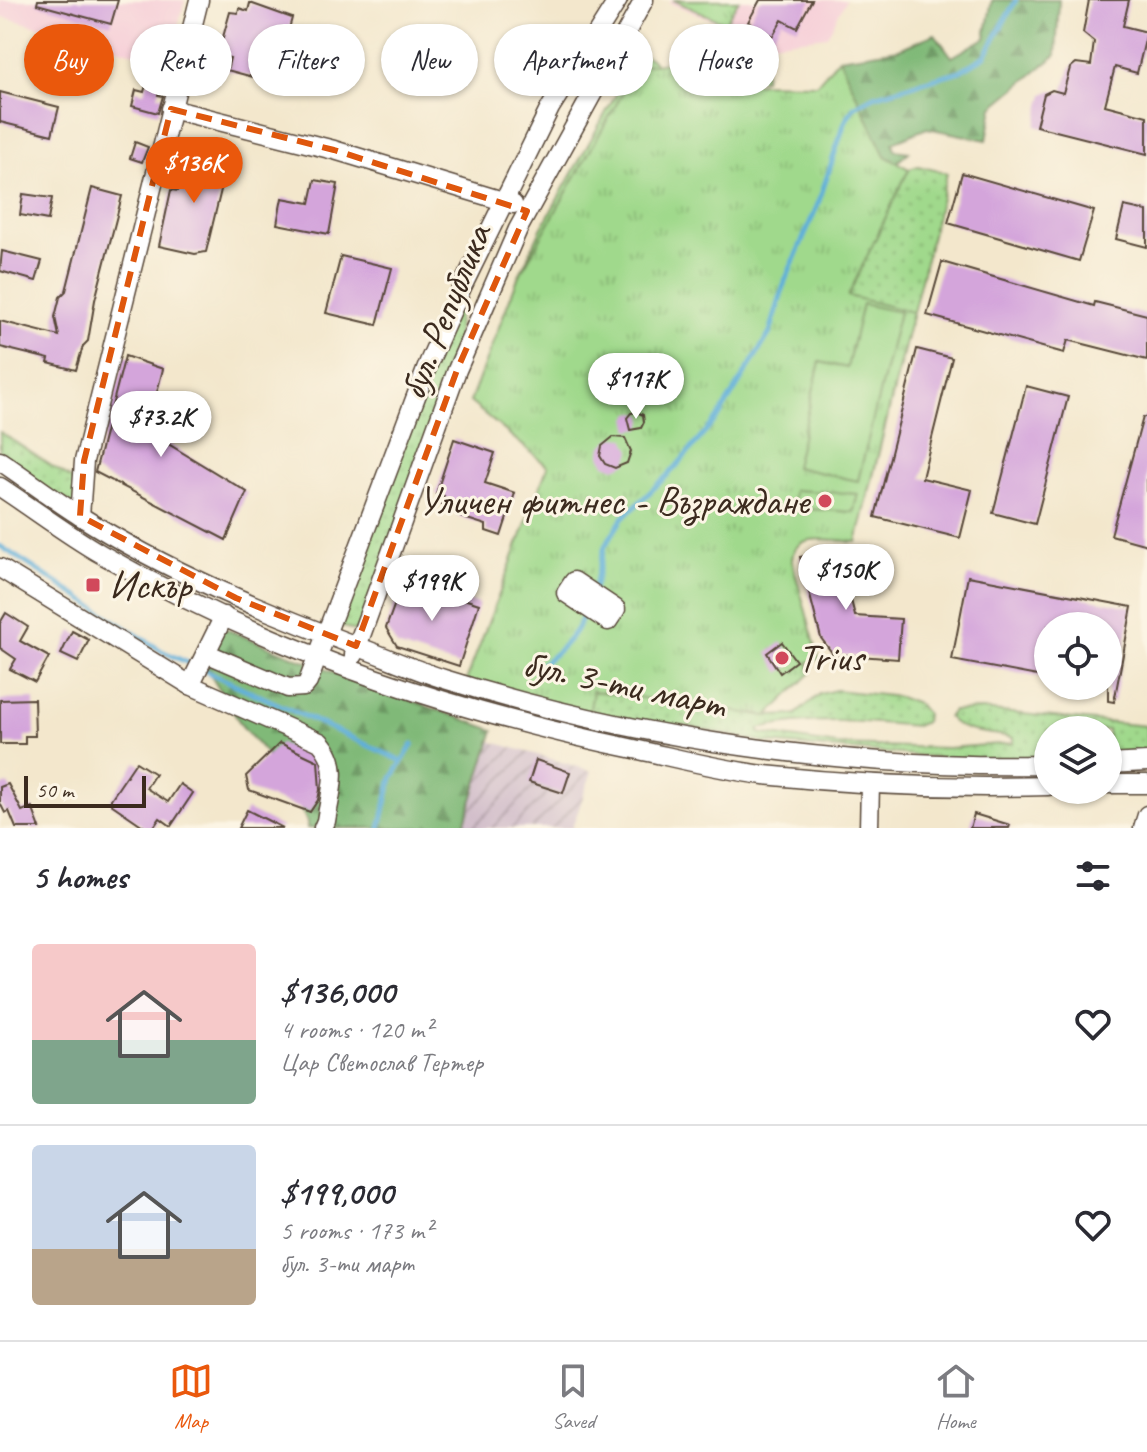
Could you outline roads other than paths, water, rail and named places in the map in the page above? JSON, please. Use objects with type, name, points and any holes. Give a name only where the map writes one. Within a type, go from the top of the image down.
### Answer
[{"type":"street","points":[[80,516],[84,461],[199,0]]},
{"type":"street","name":"бул. Република","points":[[199,668],[295,689],[304,687],[308,682],[429,362],[550,108],[618,0]]},
{"type":"street","name":"бул. Република","points":[[349,669],[457,370],[527,211],[644,0]]},
{"type":"street","points":[[171,109],[334,150],[504,199],[527,211]]},
{"type":"street","name":"бул. 3-ти март","points":[[0,461],[80,516],[154,558],[236,598],[442,679],[602,722],[701,740],[881,761],[971,767],[1034,765]]},
{"type":"street","name":"бул. 3-ти март","points":[[0,487],[101,553],[224,616],[319,658],[453,703],[606,744],[761,775],[870,784],[969,788],[1034,786]]},
{"type":"street","points":[[0,568],[141,657],[199,668],[320,742],[331,754],[334,771],[323,828]]},
{"type":"street","points":[[199,668],[224,616]]},
{"type":"street","points":[[1122,763],[1147,762]]},
{"type":"street","points":[[869,828],[870,784]]},
{"type":"street","points":[[1122,784],[1147,784]]},
{"type":"street","points":[[1143,828],[1147,815]]},
{"type":"waterway","points":[[594,589],[605,546],[622,519],[675,468],[719,416],[770,333],[785,281],[818,204],[845,122],[854,107],[874,96],[960,71],[985,56],[1016,0]]},
{"type":"waterway","points":[[0,546],[162,651],[402,761]]},
{"type":"waterway","points":[[536,668],[566,643],[586,609]]},
{"type":"waterway","points":[[380,828],[392,778],[413,744]]},
{"type":"place","name":"Уличен фитнес - Възраждане","points":[[825,501]]},
{"type":"place","name":"Искър","points":[[93,585]]},
{"type":"place","name":"Trius","points":[[782,658]]}]
